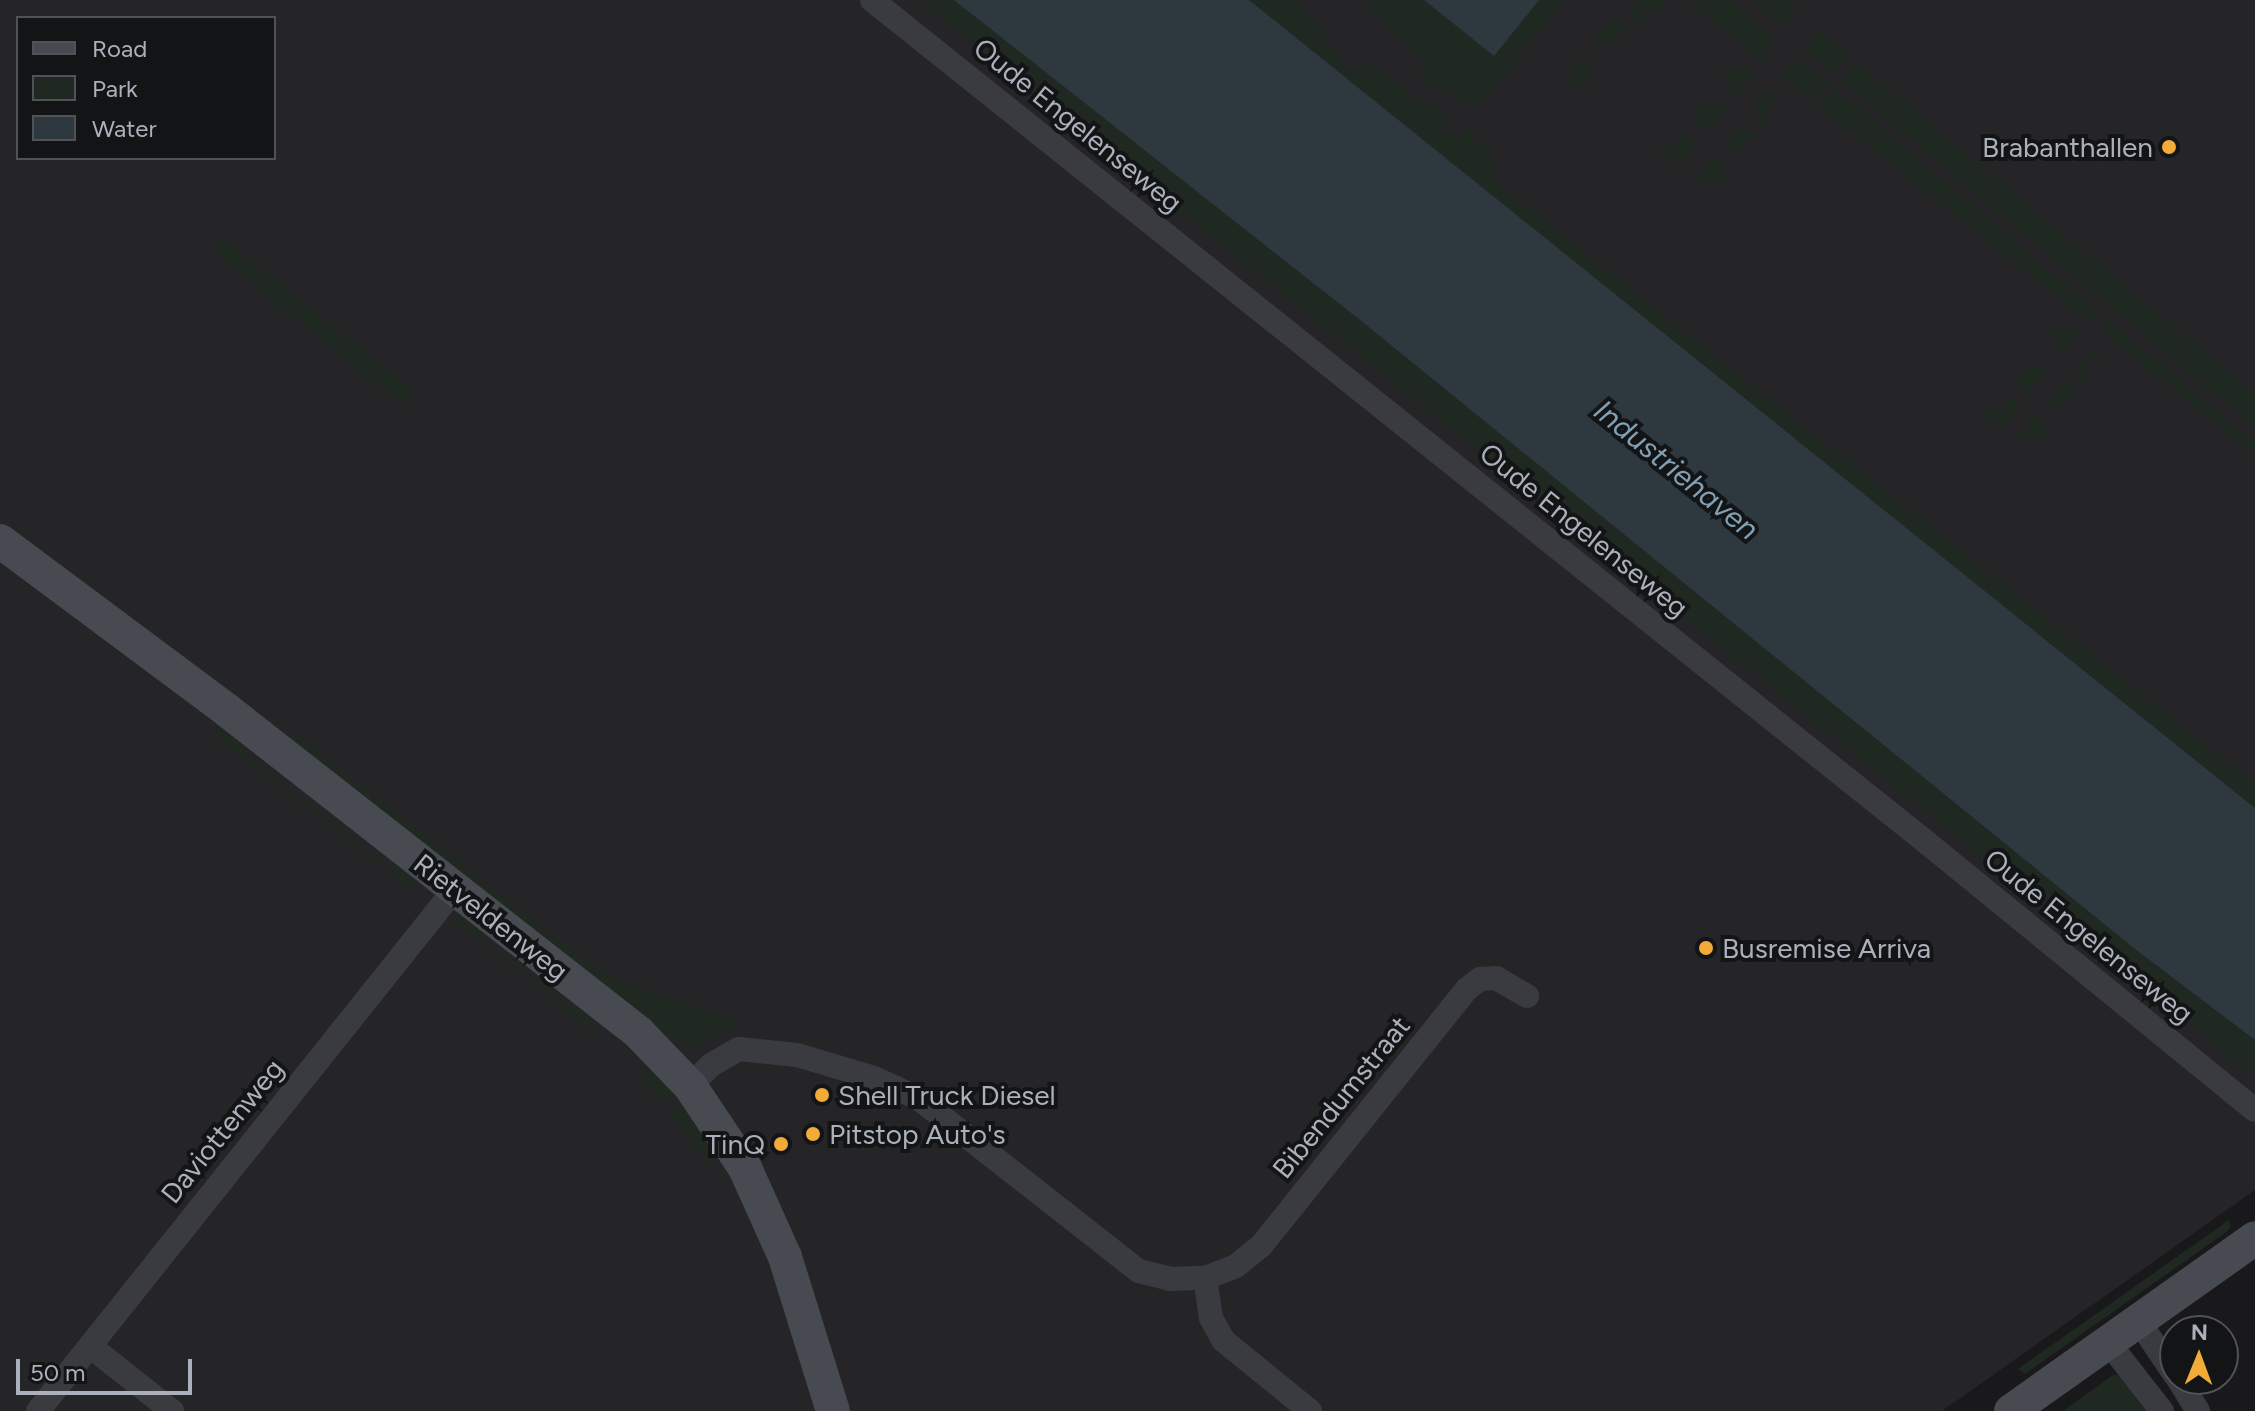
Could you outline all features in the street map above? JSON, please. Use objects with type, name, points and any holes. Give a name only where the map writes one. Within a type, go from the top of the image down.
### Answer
[{"type":"street","name":"Oude Engelenseweg","points":[[872,0],[1926,842],[2255,1110]]},
{"type":"street","name":"Rietveldenweg","points":[[0,541],[228,711],[638,1032],[690,1086],[745,1168],[780,1246],[833,1411]]},
{"type":"street","name":"Daviottenweg","points":[[38,1411],[455,889]]},
{"type":"street","name":"Bibendumstraat","points":[[1205,1278],[1236,1266],[1261,1246],[1467,989],[1480,979],[1496,978],[1527,996]]},
{"type":"street","points":[[690,1086],[711,1065],[739,1049],[797,1055],[874,1078],[918,1098],[1139,1271],[1170,1279],[1205,1278],[1211,1318],[1224,1341],[1310,1411]]},
{"type":"street","points":[[2144,1330],[2255,1238]]},
{"type":"street","points":[[2011,1411],[2255,1265]]},
{"type":"street","points":[[2144,1330],[2159,1352]]},
{"type":"street","points":[[90,1346],[172,1411]]},
{"type":"street","points":[[2047,1411],[2115,1350]]},
{"type":"street","points":[[2115,1350],[2162,1411]]},
{"type":"shaded area","points":[[0,0],[970,0],[2255,1041],[2255,1190],[1942,1411],[0,1411]]},
{"type":"shaded area","points":[[1249,0],[1424,0],[1494,55],[1539,0],[2255,0],[2255,808]]},
{"type":"green space","points":[[918,0],[954,0],[1360,320],[2135,949],[2255,1040],[2255,1077]]},
{"type":"green space","points":[[1249,0],[1297,0],[1354,75],[1366,60],[1416,99],[1445,114],[1439,130],[1460,139],[1467,127],[1473,130],[1471,136],[1491,150],[1494,181],[2255,784],[2255,808]]},
{"type":"green space","points":[[1367,0],[1424,0],[1494,55],[1539,0],[1564,0],[1477,109],[1417,76],[1428,62],[1385,26]]},
{"type":"green space","points":[[1640,0],[1659,0],[1670,9],[1645,11],[1646,26],[1630,13]]},
{"type":"green space","points":[[1686,0],[1731,0],[1774,39],[1760,59]]},
{"type":"green space","points":[[1751,0],[1788,0],[1797,7],[1783,28]]},
{"type":"green space","points":[[1612,19],[1629,33],[1613,35],[1613,43],[1597,45],[1593,42]]},
{"type":"green space","points":[[1820,29],[1848,54],[1834,73],[1806,49]]},
{"type":"green space","points":[[1583,54],[1589,59],[1592,83],[1574,85],[1565,78]]},
{"type":"green space","points":[[1798,58],[1827,81],[1811,101],[1782,78]]},
{"type":"green space","points":[[1856,62],[2255,394],[2255,428],[1842,81]]},
{"type":"green space","points":[[1742,67],[1753,75],[1735,98],[1728,92],[1725,68]]},
{"type":"green space","points":[[1834,88],[2100,314],[2091,324],[1819,107]]},
{"type":"green space","points":[[1769,89],[1783,100],[1767,101],[1768,126],[1751,112]]},
{"type":"green space","points":[[1717,104],[1725,111],[1707,132],[1694,122],[1692,106]]},
{"type":"green space","points":[[1742,125],[1760,138],[1742,139],[1743,148],[1723,147]]},
{"type":"green space","points":[[1678,130],[1697,145],[1680,167],[1653,147],[1679,145]]},
{"type":"green space","points":[[1714,159],[1722,165],[1724,182],[1699,184],[1696,181]]},
{"type":"green space","points":[[222,237],[415,392],[404,406],[211,251]]},
{"type":"green space","points":[[2109,321],[2255,443],[2255,455],[2101,332]]},
{"type":"green space","points":[[2069,329],[2076,335],[2058,358],[2052,331]]},
{"type":"green space","points":[[2092,347],[2105,358],[2087,359],[2090,383],[2073,370]]},
{"type":"green space","points":[[2044,366],[2048,370],[2030,392],[2012,378],[2027,376],[2026,368]]},
{"type":"green space","points":[[2063,381],[2082,396],[2065,397],[2065,406],[2048,407],[2045,405]]},
{"type":"green space","points":[[2007,394],[2020,405],[2002,427],[1985,412],[2008,410]]},
{"type":"green space","points":[[2036,416],[2043,422],[2044,438],[2019,441],[2017,439]]},
{"type":"green space","points":[[288,730],[602,974],[741,1022],[740,1026],[695,1044],[679,1042],[658,1032],[292,741]]},
{"type":"green space","points":[[221,731],[244,742],[247,756],[388,866],[402,864],[413,879],[415,892],[213,735]]},
{"type":"green space","points":[[451,918],[470,920],[482,928],[483,940],[568,1007],[581,1006],[592,1014],[597,1035]]},
{"type":"green space","points":[[637,1072],[657,1075],[676,1093],[661,1102]]},
{"type":"green space","points":[[683,1102],[713,1150],[711,1168],[670,1114]]},
{"type":"green space","points":[[2229,1220],[2231,1227],[2225,1233],[2025,1374],[2018,1369]]},
{"type":"green space","points":[[2113,1375],[2122,1375],[2149,1411],[2063,1411]]},
{"type":"water","name":"Industriehaven","points":[[954,0],[1249,0],[2255,808],[2255,1040],[2135,949],[1360,320]]},
{"type":"water","points":[[1424,0],[1539,0],[1494,56]]},
{"type":"place","name":"Brabanthallen","points":[[2169,147]]},
{"type":"place","name":"Busremise Arriva","points":[[1706,948]]},
{"type":"place","name":"Shell Truck Diesel","points":[[822,1095]]},
{"type":"place","name":"Pitstop Auto's","points":[[813,1134]]},
{"type":"place","name":"TinQ","points":[[781,1144]]}]
